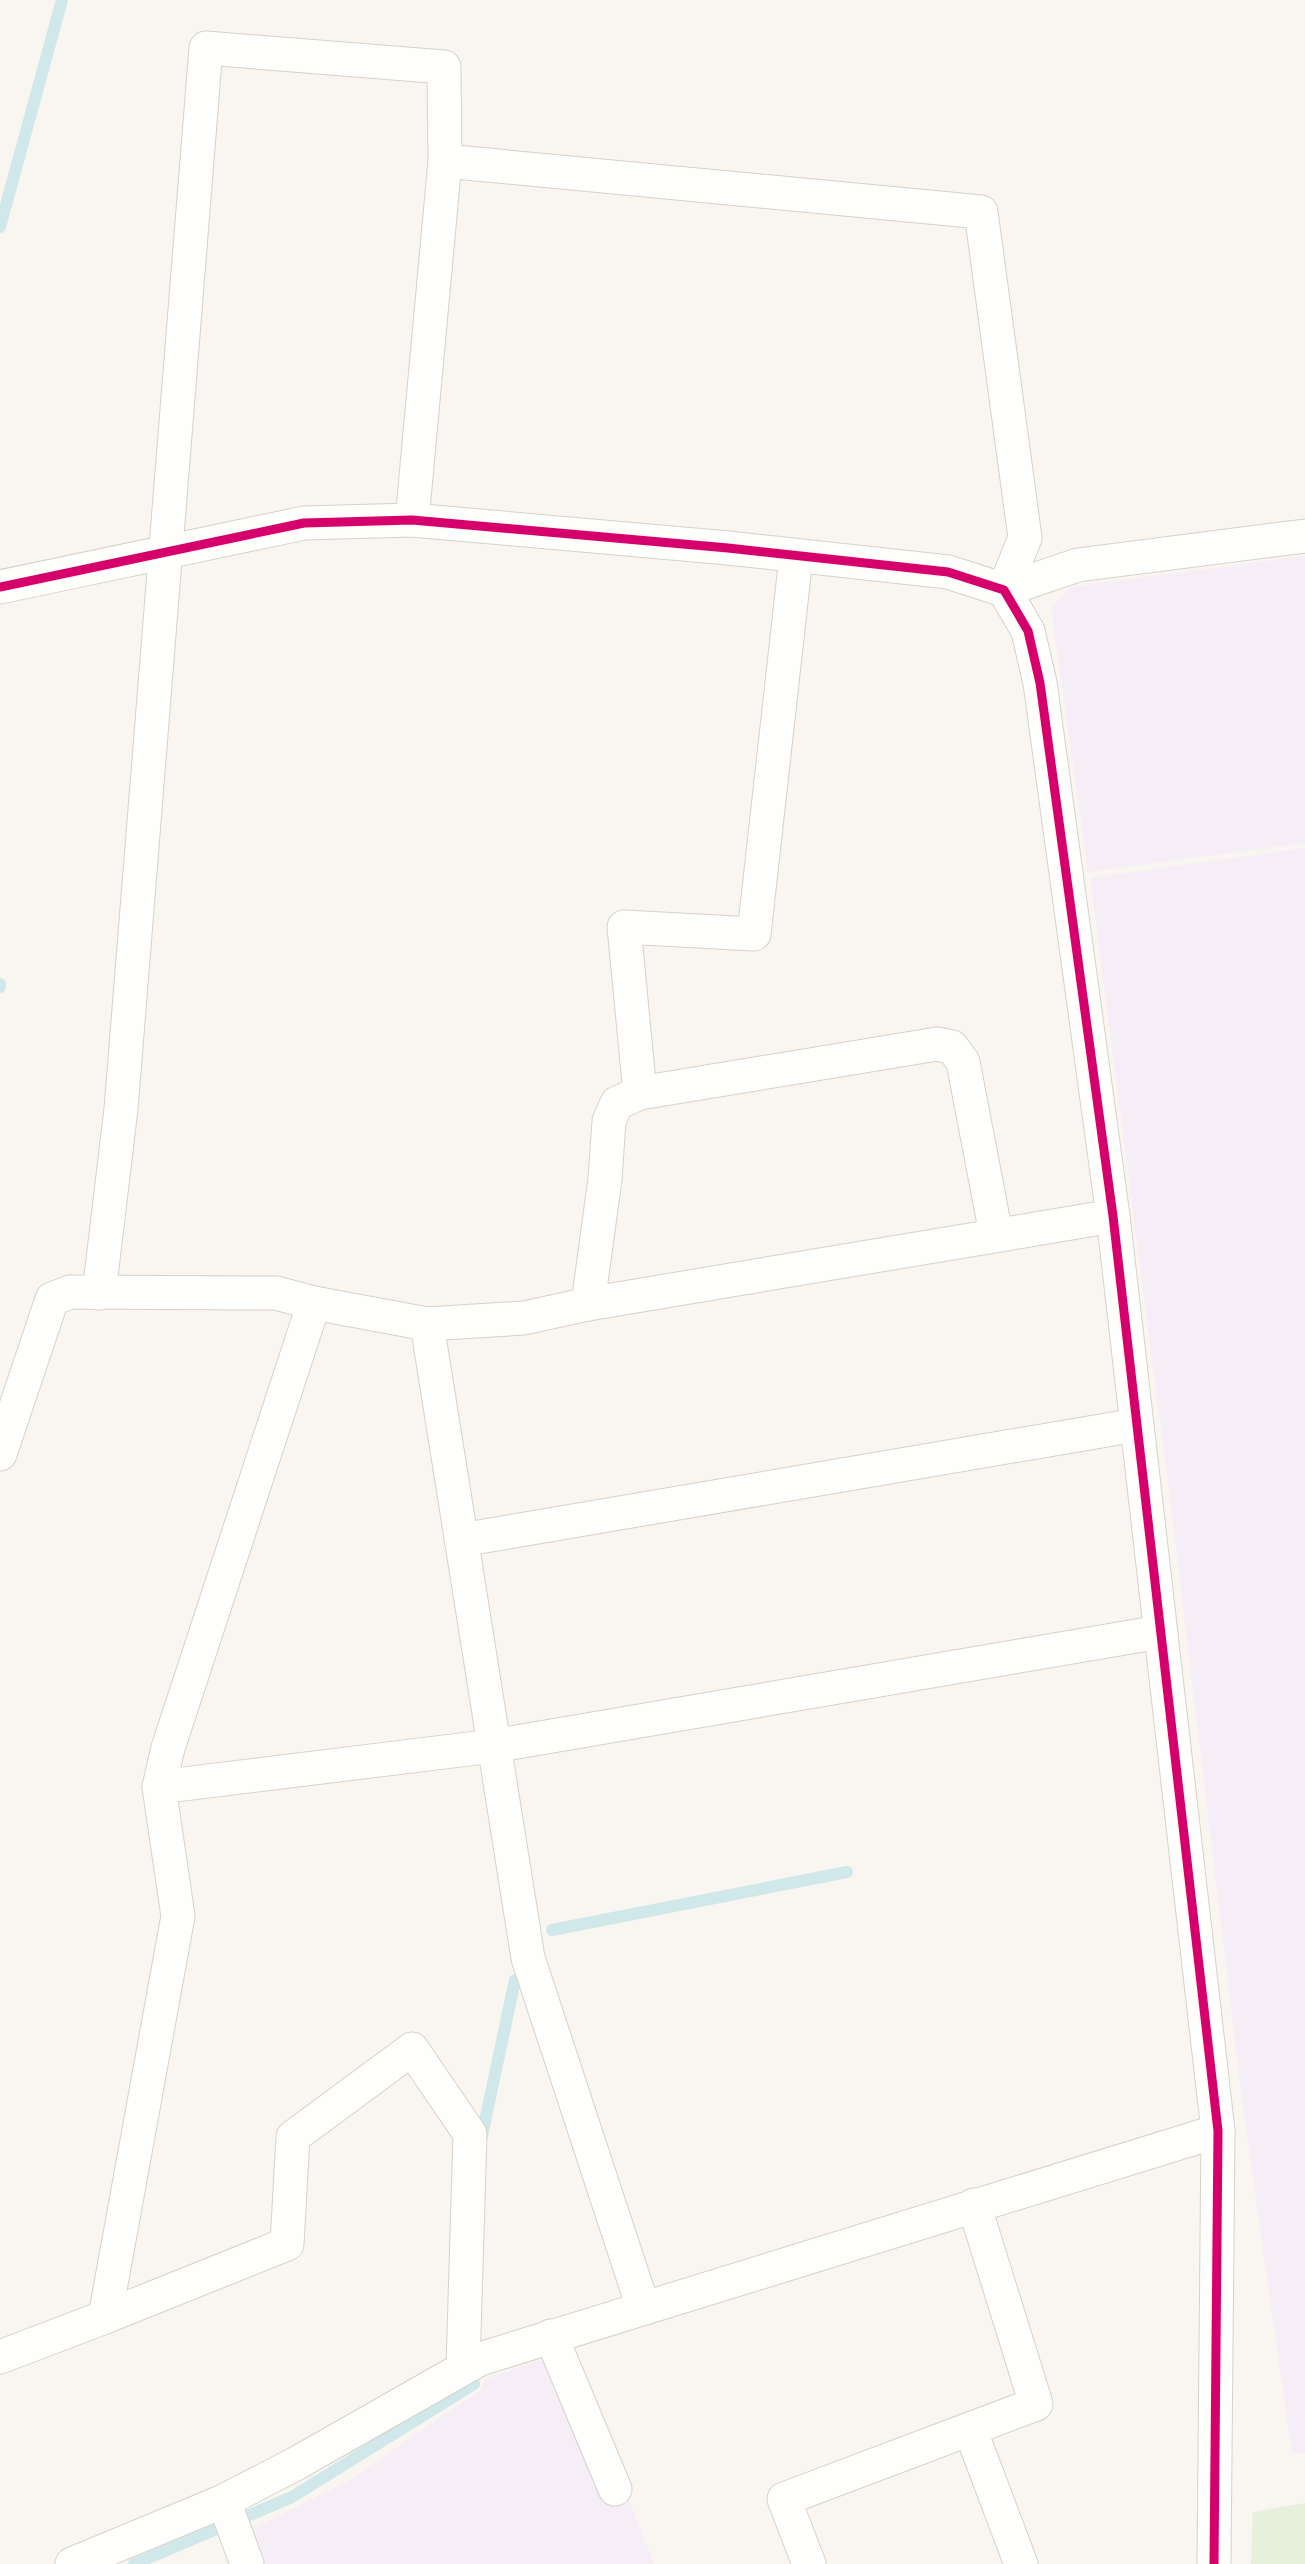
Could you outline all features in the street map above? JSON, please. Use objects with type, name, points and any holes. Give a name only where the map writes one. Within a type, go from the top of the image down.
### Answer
[{"type":"street","points":[[99,1293],[121,1108],[206,48],[444,67],[445,161],[412,520]]},
{"type":"street","points":[[445,161],[981,212],[1025,538],[1004,590]]},
{"type":"street","points":[[0,587],[166,550],[304,523],[412,520],[728,548],[948,572],[1004,590],[1078,565],[1305,536]]},
{"type":"street","points":[[640,1093],[624,927],[754,934],[796,557]]},
{"type":"street","points":[[1004,590],[1028,631],[1040,683],[1113,1216],[1218,2131],[1214,2564]]},
{"type":"street","points":[[588,1304],[605,1179],[609,1121],[616,1103],[640,1093],[937,1044],[952,1047],[963,1062],[996,1234]]},
{"type":"street","points":[[0,1454],[52,1299],[70,1292],[276,1293],[314,1303],[427,1324],[524,1318],[588,1304],[1113,1216]]},
{"type":"street","points":[[105,2317],[178,1916],[159,1787],[168,1748],[314,1303]]},
{"type":"street","points":[[427,1324],[528,1958],[643,2307]]},
{"type":"street","points":[[461,1540],[1136,1425]]},
{"type":"street","points":[[159,1787],[493,1746],[1160,1632]]},
{"type":"street","points":[[0,2357],[287,2244],[292,2136],[412,2049],[471,2134],[463,2367]]},
{"type":"street","points":[[72,2564],[229,2515],[297,2463],[480,2359],[1218,2131]]},
{"type":"street","points":[[809,2564],[784,2499],[1036,2404],[974,2205]]},
{"type":"street","points":[[551,2336],[615,2489]]},
{"type":"street","points":[[970,2429],[1021,2564]]},
{"type":"street","points":[[229,2515],[247,2564]]},
{"type":"shaded area","points":[[1305,556],[1305,843],[1088,872],[1051,608],[1069,587]]},
{"type":"shaded area","points":[[1305,848],[1305,2453],[1292,2454],[1243,2108],[1173,1523],[1090,878]]},
{"type":"shaded area","points":[[570,2350],[654,2564],[260,2564],[248,2531],[346,2482],[481,2390],[485,2379]]},
{"type":"green space","points":[[1305,2503],[1305,2564],[1251,2564],[1253,2512]]},
{"type":"waterway","points":[[0,227],[62,0]]},
{"type":"waterway","points":[[552,1930],[847,1872]]},
{"type":"waterway","points":[[481,2140],[515,1980]]},
{"type":"waterway","points":[[134,2564],[292,2497],[474,2384]]},
{"type":"cycle path","points":[[0,587],[304,523],[412,520],[728,548],[948,572],[1004,590],[1028,631],[1040,683],[1113,1216],[1218,2131],[1214,2564]]}]
